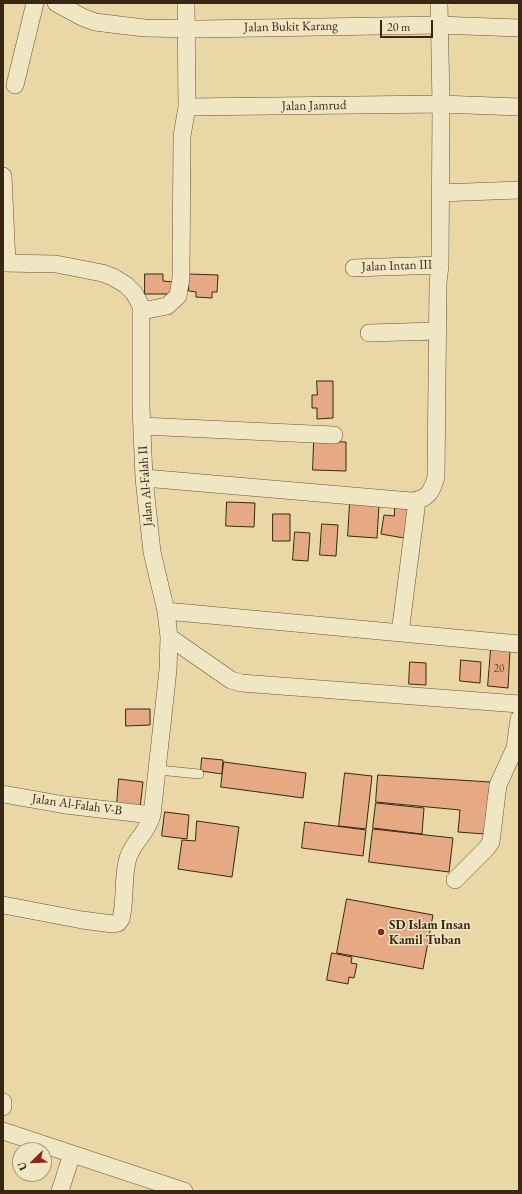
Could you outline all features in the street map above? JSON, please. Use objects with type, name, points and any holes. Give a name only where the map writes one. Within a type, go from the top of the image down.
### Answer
[{"type":"street","points":[[15,85],[35,3]]},
{"type":"street","name":"Jalan Bukit Karang","points":[[56,3],[82,17],[96,22],[144,28],[187,29],[438,25],[519,28]]},
{"type":"street","points":[[142,311],[167,306],[178,296],[180,278],[182,136],[188,107],[186,3]]},
{"type":"street","points":[[144,478],[417,501],[427,497],[433,489],[436,477],[437,331],[440,265],[441,104],[438,25],[439,3]]},
{"type":"street","name":"Jalan Jamrud","points":[[188,107],[441,104],[519,107]]},
{"type":"street","points":[[3,176],[5,263]]},
{"type":"street","points":[[440,193],[519,190]]},
{"type":"street","name":"Jalan Al-Falah II","points":[[3,905],[82,920],[118,923],[122,917],[128,860],[131,850],[148,827],[152,815],[168,670],[169,637],[166,611],[152,552],[144,478],[142,426],[142,311],[139,301],[130,289],[121,282],[102,274],[56,264],[5,263]]},
{"type":"street","name":"Jalan Intan III","points":[[354,268],[440,265]]},
{"type":"street","points":[[369,333],[437,331]]},
{"type":"street","points":[[142,426],[334,436]]},
{"type":"street","points":[[400,633],[417,501]]},
{"type":"street","points":[[166,611],[519,644]]},
{"type":"street","points":[[169,637],[231,680],[241,683],[519,704]]},
{"type":"street","points":[[455,880],[483,853],[491,842],[498,785],[514,748],[519,719]]},
{"type":"street","name":"Jalan Al-Falah V-B","points":[[3,794],[65,805],[152,815]]},
{"type":"street","points":[[3,1102],[3,1107]]},
{"type":"street","points":[[3,1131],[111,1167],[147,1185],[184,1191]]},
{"type":"street","points":[[60,1191],[72,1154]]},
{"type":"lane","points":[[158,770],[199,774]]},
{"type":"building","points":[[145,274],[163,274],[163,281],[173,282],[173,294],[145,294]]},
{"type":"building","points":[[189,274],[218,275],[217,292],[212,292],[212,298],[196,297],[196,292],[189,291]]},
{"type":"building","points":[[317,381],[333,381],[333,418],[317,419],[317,408],[312,408],[312,395],[317,395]]},
{"type":"building","points":[[314,441],[346,442],[346,471],[313,470]]},
{"type":"building","points":[[227,502],[255,503],[254,527],[226,526]]},
{"type":"building","points":[[350,503],[379,505],[377,538],[348,536]]},
{"type":"building","points":[[395,503],[409,505],[404,538],[381,534],[384,515],[394,516]]},
{"type":"building","points":[[273,514],[290,514],[290,541],[273,541]]},
{"type":"building","points":[[322,524],[338,525],[336,556],[320,555]]},
{"type":"building","points":[[295,532],[310,533],[308,561],[293,560]]},
{"type":"building","points":[[491,649],[510,651],[508,688],[488,686]]},
{"type":"building","points":[[461,660],[481,662],[480,683],[460,681]]},
{"type":"building","points":[[410,662],[426,663],[426,685],[409,684]]},
{"type":"building","points":[[126,709],[150,709],[150,725],[126,726]]},
{"type":"building","points":[[202,758],[223,760],[222,774],[201,771]]},
{"type":"building","points":[[224,762],[306,773],[303,798],[221,787]]},
{"type":"building","points":[[345,773],[372,776],[366,829],[339,826]]},
{"type":"building","points":[[378,775],[490,782],[485,834],[458,832],[460,810],[376,802]]},
{"type":"building","points":[[119,779],[143,782],[140,808],[117,805]]},
{"type":"building","points":[[376,803],[424,808],[422,834],[373,828]]},
{"type":"building","points":[[165,812],[189,815],[187,839],[162,836]]},
{"type":"building","points":[[197,821],[239,827],[232,877],[178,869],[182,840],[195,841]]},
{"type":"building","points":[[305,822],[366,830],[363,856],[302,848]]},
{"type":"building","points":[[373,829],[453,838],[449,872],[369,862]]},
{"type":"building","points":[[347,899],[433,915],[423,969],[337,953]]},
{"type":"building","points":[[332,953],[352,957],[351,963],[357,964],[354,978],[349,977],[348,984],[327,980]]},
{"type":"place","name":"SD Islam Insan Kamil Tuban","points":[[381,932]]}]
